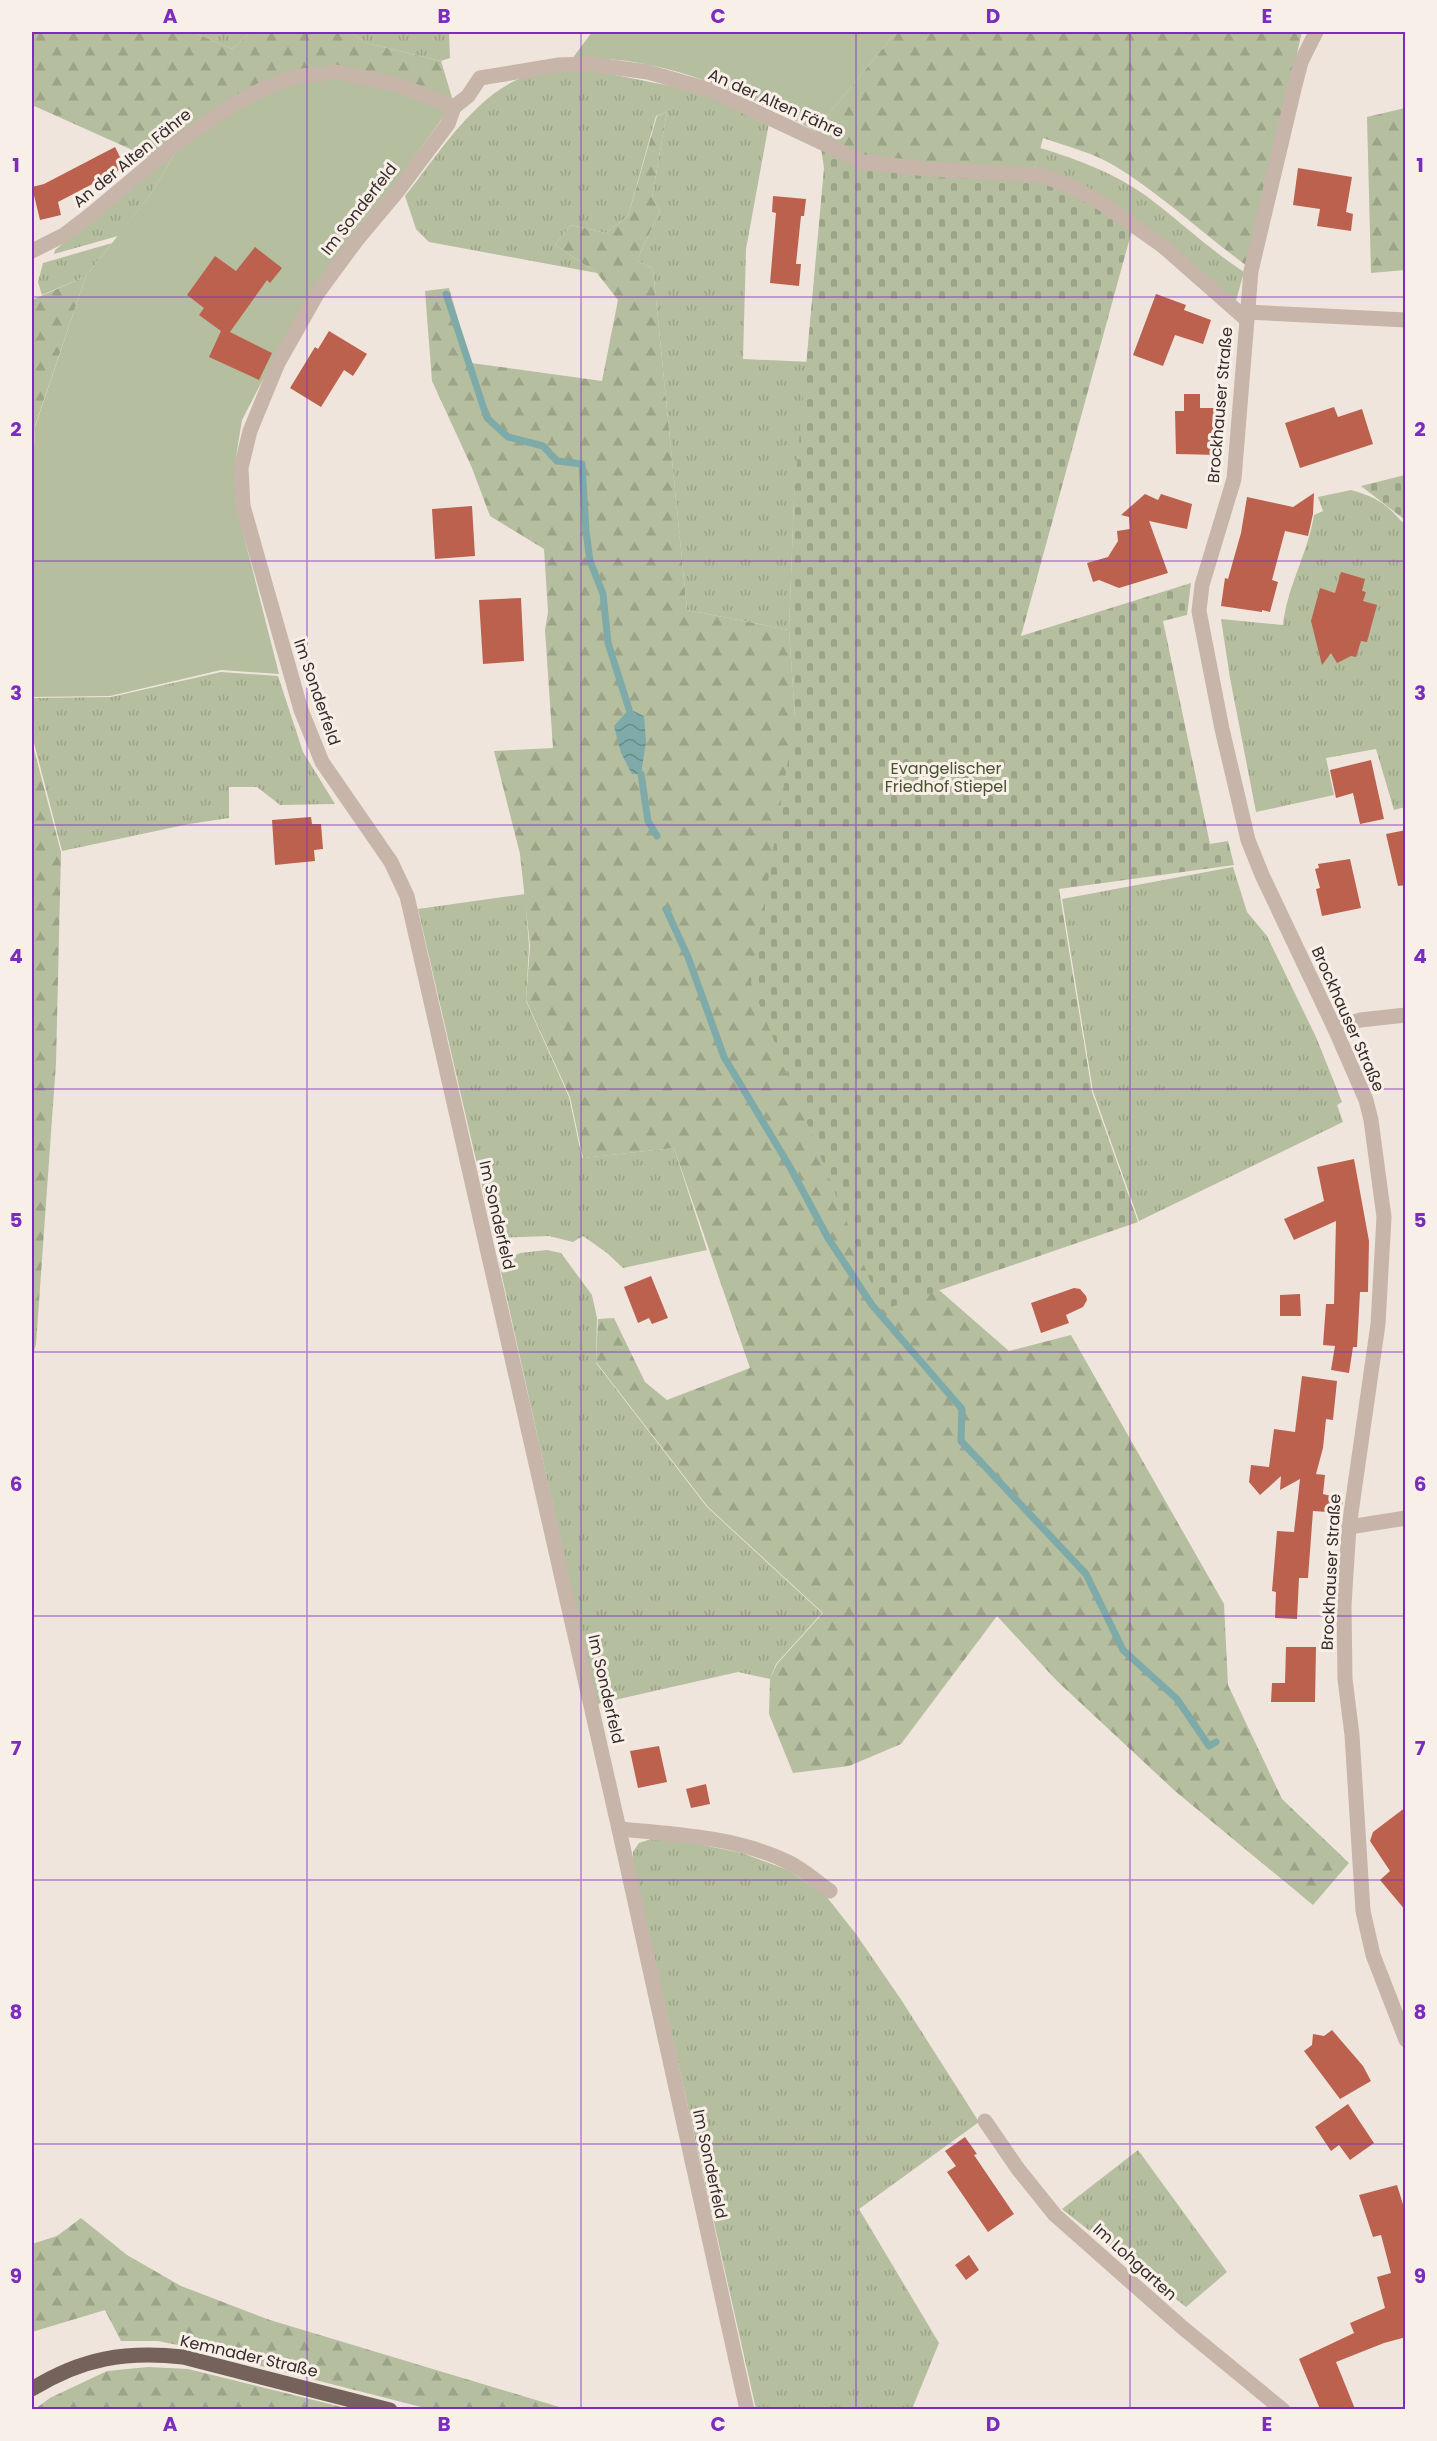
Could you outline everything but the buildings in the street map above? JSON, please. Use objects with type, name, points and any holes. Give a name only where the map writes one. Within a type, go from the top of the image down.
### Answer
[{"type":"main road","name":"Kemnader Straße","points":[[32,2389],[77,2366],[118,2355],[149,2354],[183,2357],[390,2409]]},
{"type":"street","name":"Brockhauser Straße","points":[[1316,32],[1301,62],[1294,85],[1252,263],[1234,479],[1202,585],[1199,611],[1224,740],[1248,840],[1262,875],[1335,1029],[1371,1120],[1384,1217],[1378,1324],[1349,1527],[1344,1605],[1345,1679],[1352,1735],[1363,1911],[1373,1955],[1406,2040]]},
{"type":"street","name":"An der Alten Fähre","points":[[32,251],[64,235],[174,144],[234,104],[267,87],[294,77],[336,72],[399,85],[454,107],[468,96],[480,78],[536,68],[589,64],[648,72],[710,90],[862,162],[926,169],[1040,176],[1073,188],[1106,206],[1164,247],[1246,315]]},
{"type":"street","name":"Im Sonderfeld","points":[[454,107],[448,124],[317,294],[278,363],[250,431],[241,468],[243,507],[295,688],[322,762],[391,862],[407,896],[619,1829],[747,2409]]},
{"type":"street","points":[[1246,315],[1406,320]]},
{"type":"street","points":[[1335,1029],[1360,1020],[1406,1015]]},
{"type":"street","points":[[1349,1527],[1406,1518]]},
{"type":"street","points":[[619,1829],[680,1834],[745,1847],[789,1862],[830,1891]]},
{"type":"street","name":"Im Lohgarten","points":[[985,2121],[1018,2169],[1055,2215],[1183,2328],[1283,2409]]},
{"type":"green space","points":[[32,32],[193,32],[232,49],[251,32],[350,32],[366,43],[441,61],[453,101],[148,157],[32,105]]},
{"type":"green space","points":[[193,32],[251,32],[232,49]]},
{"type":"green space","points":[[350,32],[449,32],[450,58],[441,61],[366,43]]},
{"type":"green space","points":[[592,32],[896,32],[815,131],[758,102],[698,78],[636,62],[572,59]]},
{"type":"green space","points":[[896,32],[1302,32],[1247,266],[1149,189],[1115,166],[1043,138],[1034,173],[861,160],[815,131]]},
{"type":"green space","points":[[585,69],[706,93],[769,123],[746,249],[743,359],[811,362],[794,498],[789,630],[687,610],[653,269],[637,260],[660,211],[652,197],[667,112],[656,116],[628,216],[606,233],[571,225],[555,245],[597,273],[429,242],[416,229],[405,196],[446,143],[478,107],[514,81],[534,74]]},
{"type":"green space","points":[[337,78],[398,89],[450,108],[396,182],[354,232],[274,358],[242,420],[234,469],[236,505],[279,674],[221,670],[110,696],[32,697],[32,486],[35,427],[86,276],[150,195],[179,147],[239,106],[287,85]]},
{"type":"green space","points":[[1405,108],[1405,270],[1371,273],[1367,117]]},
{"type":"green space","points":[[667,112],[652,197],[660,211],[637,260],[653,269],[687,610],[789,630],[795,718],[882,1309],[939,1290],[1009,1351],[1071,1335],[1224,1604],[1228,1685],[1282,1799],[1349,1863],[1313,1905],[1175,1791],[1057,1681],[997,1616],[901,1744],[849,1766],[793,1773],[769,1714],[770,1679],[777,1664],[823,1613],[708,1507],[596,1362],[598,1319],[614,1318],[645,1382],[667,1400],[750,1368],[674,1148],[583,1158],[570,1097],[526,1000],[530,946],[520,854],[494,751],[553,748],[545,630],[548,612],[544,549],[490,516],[472,468],[432,381],[425,291],[449,288],[471,363],[602,381],[618,300],[597,273],[555,245],[571,225],[606,233],[628,216],[657,116]]},
{"type":"green space","points":[[179,147],[150,195],[118,236],[54,254],[55,250]]},
{"type":"green space","name":"Evangelischer Friedhof Stiepel","points":[[821,148],[859,165],[1041,180],[1088,200],[1132,230],[1021,636],[1191,583],[1187,615],[1163,621],[1210,844],[1228,841],[1234,865],[1059,889],[1092,1092],[1138,1222],[882,1310],[751,983],[795,718],[789,630],[794,498],[824,168]]},
{"type":"green space","points":[[1040,148],[1096,168],[1137,189],[1219,255],[1244,272],[1235,304],[1166,245],[1034,173]]},
{"type":"green space","points":[[112,243],[86,276],[42,295],[38,282],[43,263]]},
{"type":"green space","points":[[86,276],[35,426],[32,483],[32,300]]},
{"type":"green space","points":[[1405,475],[1405,520],[1361,486]]},
{"type":"green space","points":[[1351,490],[1381,503],[1405,525],[1405,807],[1394,810],[1376,749],[1326,758],[1334,795],[1256,812],[1221,619],[1283,625],[1285,611],[1314,515],[1323,511],[1318,497]]},
{"type":"green space","points":[[221,672],[278,676],[303,752],[335,804],[280,805],[257,787],[229,787],[229,818],[189,824],[62,851],[32,735],[32,698],[111,697]]},
{"type":"green space","points":[[32,742],[61,852],[56,1063],[36,1344],[32,1358]]},
{"type":"green space","points":[[1233,867],[1247,912],[1267,936],[1316,1037],[1342,1102],[1337,1105],[1343,1122],[1139,1221],[1093,1091],[1062,899]]},
{"type":"green space","points":[[525,894],[529,946],[526,1001],[569,1097],[582,1158],[674,1148],[707,1250],[623,1268],[583,1236],[573,1242],[549,1236],[494,1238],[418,909]]},
{"type":"green space","points":[[547,1250],[561,1253],[592,1295],[597,1318],[596,1363],[707,1507],[822,1613],[776,1664],[770,1679],[738,1672],[597,1704],[499,1263],[520,1253]]},
{"type":"green space","points":[[651,1839],[688,1842],[742,1853],[788,1870],[826,1896],[856,1934],[902,2001],[979,2122],[859,2209],[939,2343],[912,2409],[756,2409],[633,1863],[633,1852],[639,1843]]},
{"type":"green space","points":[[1138,2150],[1227,2272],[1186,2307],[1062,2209]]},
{"type":"green space","points":[[81,2218],[127,2255],[181,2286],[270,2320],[566,2409],[429,2409],[187,2347],[158,2341],[121,2341],[105,2310],[32,2332],[32,2244],[57,2236]]},
{"type":"green space","points":[[148,2367],[188,2369],[350,2409],[35,2409],[50,2398],[107,2371]]},
{"type":"water","points":[[629,709],[644,716],[646,742],[641,774],[632,774],[621,753],[614,726]]},
{"type":"waterway","points":[[446,294],[487,418],[508,437],[543,446],[557,461],[582,464],[590,561],[603,594],[608,643],[629,709]]},
{"type":"waterway","points":[[641,774],[648,821],[657,836]]},
{"type":"waterway","points":[[666,909],[688,957],[724,1057],[790,1167],[828,1238],[872,1305],[962,1409],[961,1441],[1086,1574],[1123,1650],[1177,1699],[1209,1746],[1216,1742]]}]
